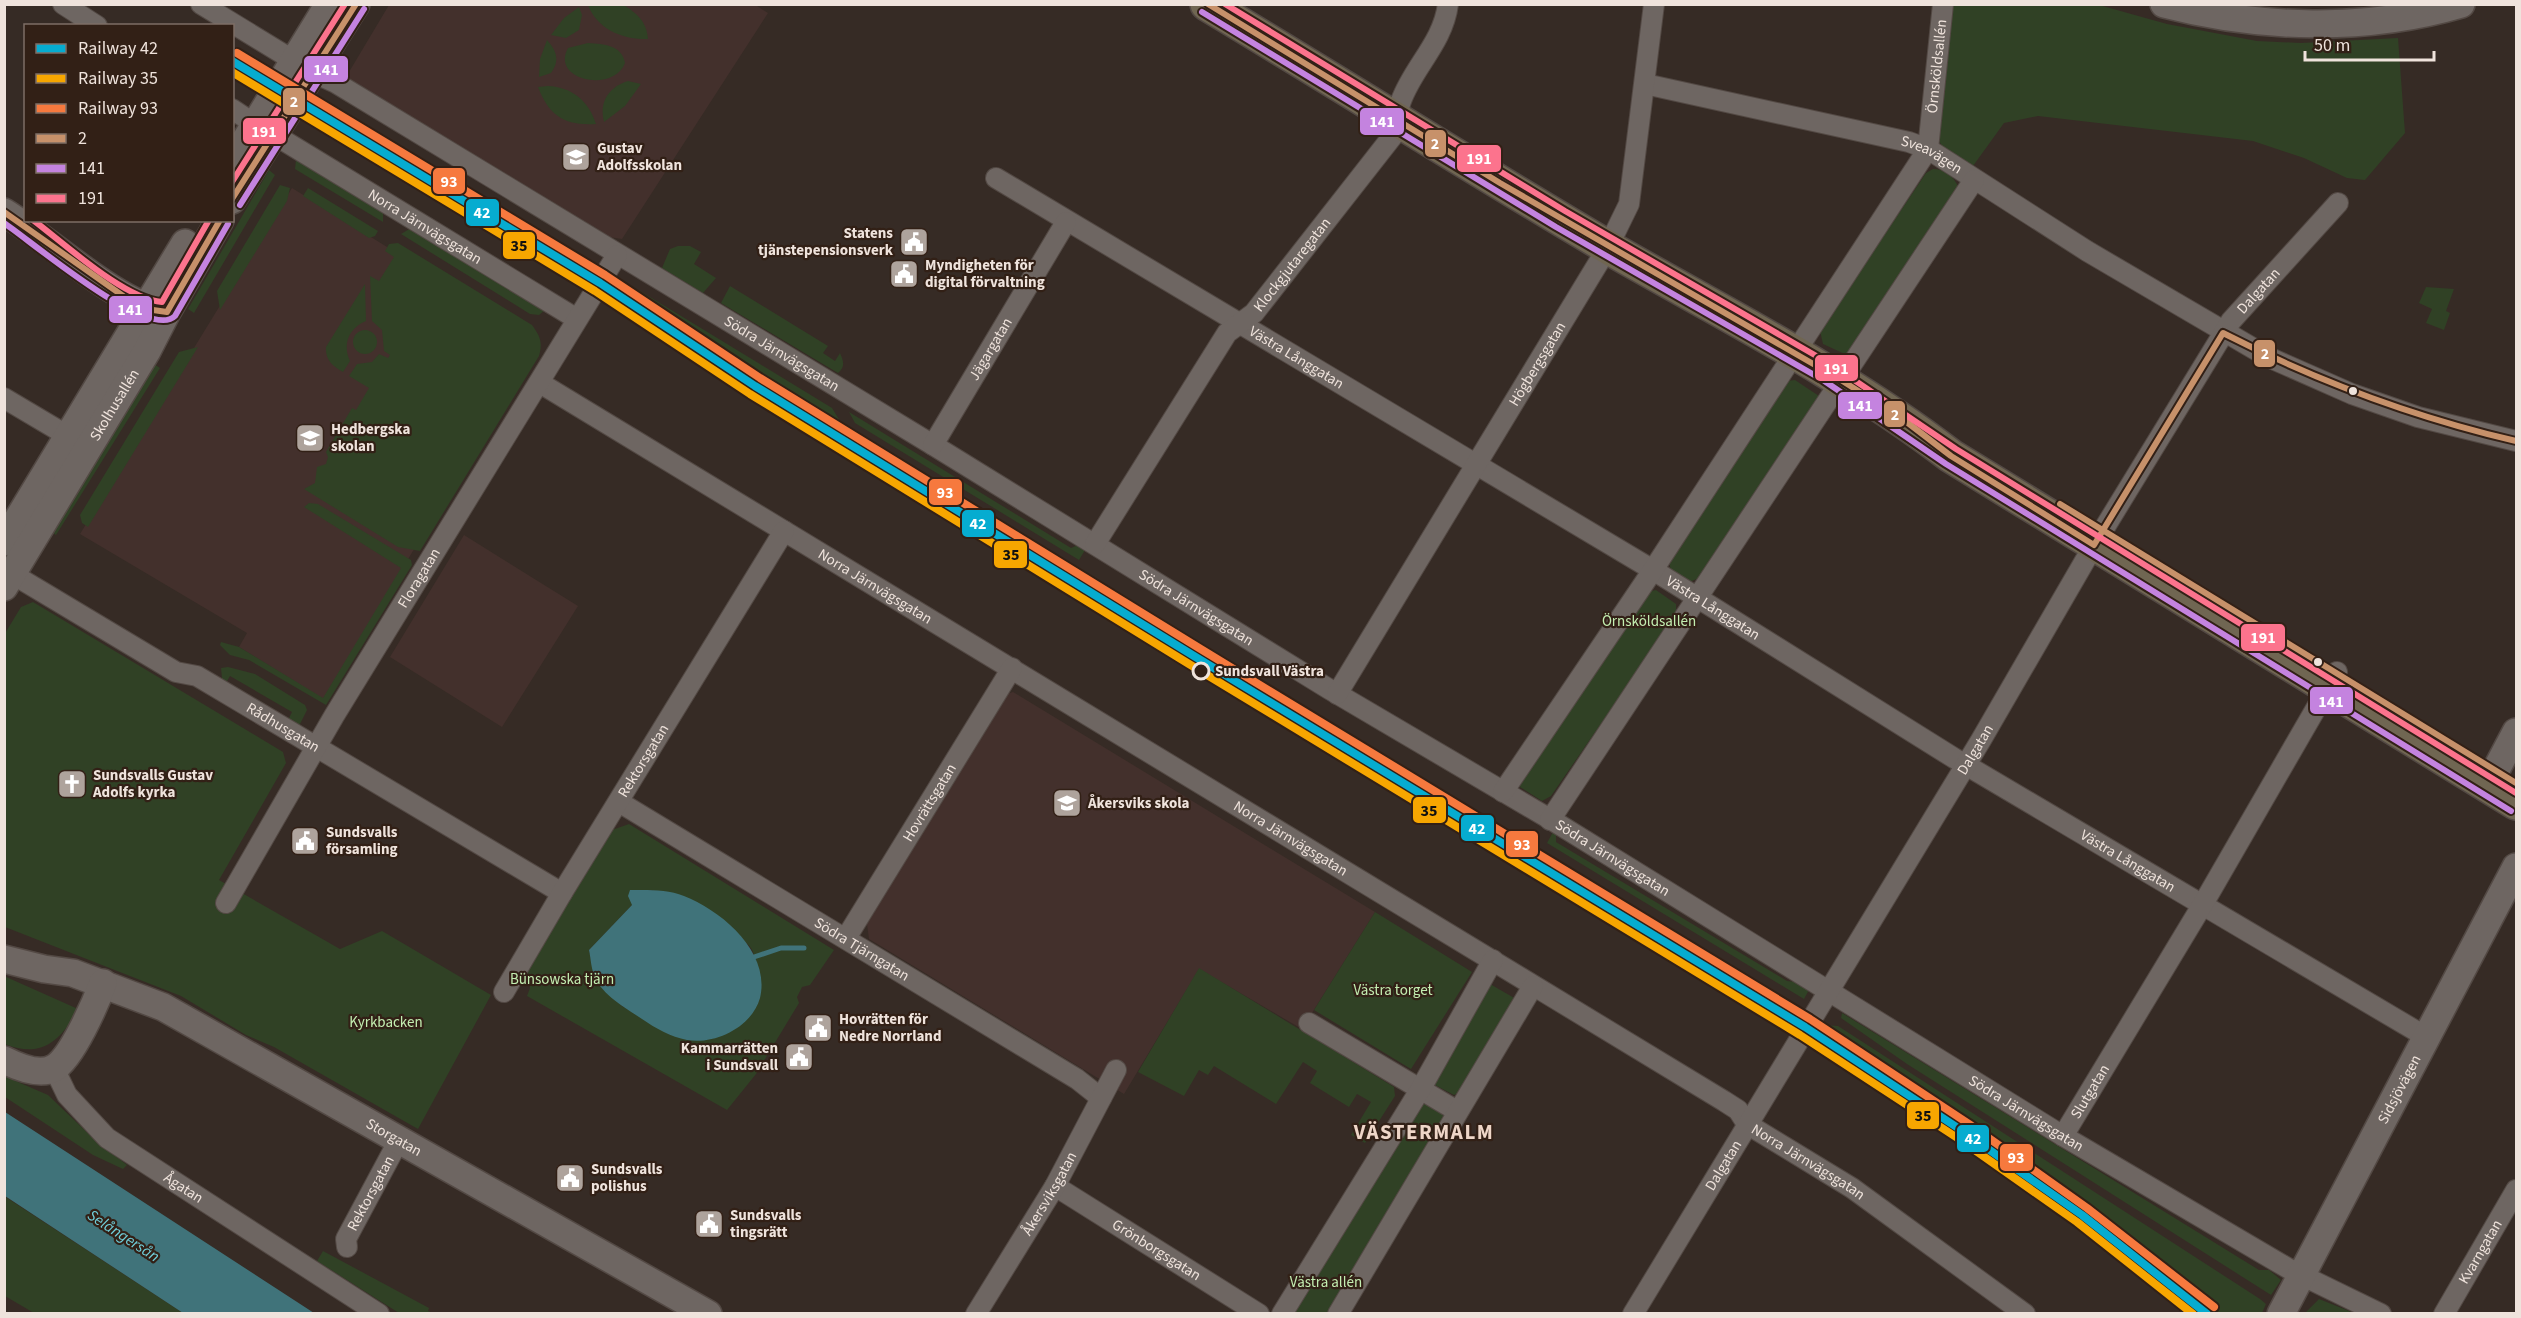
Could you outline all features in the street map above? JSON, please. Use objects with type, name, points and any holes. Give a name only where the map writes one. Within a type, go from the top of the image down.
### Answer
[{"type":"highway","points":[[1207,4],[1400,112],[1904,420],[1961,442],[2098,538],[2500,779],[2517,803]]},
{"type":"highway","points":[[1236,4],[1400,112]]},
{"type":"street","points":[[63,4],[94,24]]},
{"type":"street","name":"Södra Järnvägsgatan","points":[[201,4],[234,24]]},
{"type":"street","points":[[305,68],[329,4]]},
{"type":"street","points":[[234,196],[265,130],[305,68],[356,4]]},
{"type":"street","name":"Klockgjutaregatan","points":[[1095,544],[1227,333],[1254,314],[1395,133],[1400,112],[1442,32],[1448,4]]},
{"type":"street","name":"Högbergsgatan","points":[[1337,694],[1611,240],[1629,204],[1654,4]]},
{"type":"street","name":"Örnsköldsallén","points":[[1503,792],[1653,570],[1928,149],[1943,4]]},
{"type":"street","points":[[2164,4],[2238,12],[2308,24],[2379,20],[2430,14],[2462,4]]},
{"type":"street","name":"Södra Järnvägsgatan","points":[[234,24],[305,68],[336,83],[933,445],[1337,694],[1550,820],[2063,1136],[2302,1276],[2381,1314]]},
{"type":"street","name":"Sveavägen","points":[[1645,84],[1909,142],[1928,149],[1974,180],[2223,333],[2268,357],[2352,394],[2418,417],[2517,441]]},
{"type":"street","name":"Norra Järnvägsgatan","points":[[234,110],[578,318]]},
{"type":"street","points":[[234,160],[265,130]]},
{"type":"street","name":"Västra Långgatan","points":[[996,178],[1066,222],[1653,570],[1966,765],[2428,1038]]},
{"type":"street","points":[[1550,820],[1974,180]]},
{"type":"street","name":"Dalgatan","points":[[1633,1314],[1827,990],[1966,765],[2098,538],[2223,333],[2231,321],[2338,203]]},
{"type":"street","points":[[5,214],[156,304]]},
{"type":"street","name":"Skolhusallén","points":[[7,576],[147,351],[156,304],[198,222]]},
{"type":"street","name":"Skolhusallén","points":[[4,543],[69,436],[156,304],[218,222]]},
{"type":"street","name":"Jägargatan","points":[[933,445],[1066,222]]},
{"type":"street","name":"Floragatan","points":[[226,903],[317,746],[617,255]]},
{"type":"street","name":"Norra Järnvägsgatan","points":[[540,383],[1012,668],[1295,843],[1724,1101],[1738,1110],[1748,1124],[1852,1188],[2025,1314]]},
{"type":"street","points":[[4,398],[69,436]]},
{"type":"street","name":"Rektorsgatan","points":[[504,992],[562,893],[784,531]]},
{"type":"street","name":"Rådhusgatan","points":[[7,576],[176,672],[197,676],[562,893]]},
{"type":"street","name":"Hovrättsgatan","points":[[846,938],[1012,668]]},
{"type":"street","name":"Slutgatan","points":[[2063,1136],[2203,904],[2333,679]]},
{"type":"street","points":[[2500,779],[2517,732]]},
{"type":"street","name":"Södra Tjärngatan","points":[[619,802],[1077,1079],[1101,1098]]},
{"type":"street","name":"Sidsjövägen","points":[[2281,1314],[2517,867]]},
{"type":"street","name":"Storgatan","points":[[4,942],[63,965],[73,973]]},
{"type":"street","name":"Storgatan","points":[[4,959],[44,969],[73,973],[163,1007],[708,1314]]},
{"type":"street","points":[[1282,1314],[1420,1090],[1493,960]]},
{"type":"street","points":[[4,1060],[36,1071],[54,1068],[71,1049],[103,983]]},
{"type":"street","points":[[1338,1314],[1533,986]]},
{"type":"street","points":[[1309,1023],[1457,1111]]},
{"type":"street","name":"Ågatan","points":[[54,1068],[67,1095],[107,1138],[379,1314]]},
{"type":"street","name":"Åkersviksgatan","points":[[976,1314],[1055,1186],[1096,1112],[1116,1070]]},
{"type":"street","name":"Rektorsgatan","points":[[347,1247],[346,1239],[399,1140]]},
{"type":"street","name":"Grönborgsgatan","points":[[1055,1186],[1259,1314]]},
{"type":"street","name":"Kvarngatan","points":[[2444,1314],[2517,1190]]},
{"type":"shaded area","name":"Gustav Adolfsskolan","points":[[754,4],[768,13],[622,239],[609,237],[346,77],[389,5]]},
{"type":"shaded area","name":"Hedbergska skolan","points":[[292,188],[540,342],[323,699],[239,647],[247,633],[80,534]]},
{"type":"shaded area","points":[[464,535],[578,606],[502,727],[390,657]]},
{"type":"shaded area","name":"Åkersviks skola","points":[[1013,692],[1375,912],[1302,1029],[1199,969],[1124,1094],[869,939],[867,924],[1003,695]]},
{"type":"green space","points":[[622,4],[640,18],[646,28],[648,39],[620,35],[604,27],[588,5]]},
{"type":"green space","points":[[1952,5],[2099,5],[2167,24],[2257,41],[2301,43],[2398,38],[2405,133],[2365,180],[2347,178],[2304,158],[2253,141],[2038,116],[2004,123],[1973,166],[1942,146],[1938,139]]},
{"type":"green space","points":[[579,7],[582,15],[579,30],[566,38],[551,35],[564,18]]},
{"type":"green space","points":[[547,40],[555,52],[556,64],[551,73],[539,77],[540,59]]},
{"type":"green space","points":[[588,43],[606,45],[620,52],[625,63],[619,72],[609,78],[597,80],[575,75],[568,68],[565,59],[568,48]]},
{"type":"green space","points":[[628,81],[641,84],[625,106],[604,122],[604,102],[615,87]]},
{"type":"green space","points":[[548,86],[572,92],[589,108],[596,124],[575,123],[559,117],[547,105],[538,87]]},
{"type":"green space","points":[[296,160],[383,213],[383,222],[295,169]]},
{"type":"green space","points":[[1933,169],[1941,170],[1954,179],[1958,186],[1957,195],[1847,355],[1823,344],[1820,331],[1926,173]]},
{"type":"green space","points":[[269,170],[275,175],[194,313],[188,309]]},
{"type":"green space","points":[[280,185],[290,188],[287,201],[220,310],[217,291]]},
{"type":"green space","points":[[308,188],[378,231],[375,236],[369,238],[303,196]]},
{"type":"green space","points":[[411,228],[545,310],[539,315],[530,314],[401,234]]},
{"type":"green space","points":[[398,243],[532,325],[541,343],[539,356],[420,551],[398,547],[304,489],[315,483],[317,467],[326,464],[328,457],[326,452],[352,408],[356,410],[369,388],[349,376],[357,364],[372,362],[379,354],[388,358],[390,355],[384,351],[382,330],[372,321],[370,276],[379,281],[394,257],[385,251],[389,244]]},
{"type":"green space","points":[[690,246],[701,252],[694,264],[716,278],[703,293],[662,268],[670,249]]},
{"type":"green space","points":[[622,280],[832,408],[843,426],[614,284]]},
{"type":"green space","points":[[365,284],[366,321],[351,332],[347,343],[350,361],[343,372],[330,362],[326,347]]},
{"type":"green space","points":[[730,286],[828,346],[823,353],[835,361],[840,353],[842,369],[838,373],[721,303]]},
{"type":"green space","points":[[2426,287],[2454,289],[2446,311],[2450,313],[2444,330],[2426,323],[2432,309],[2419,303]]},
{"type":"green space","points":[[365,330],[373,334],[377,342],[373,350],[365,354],[357,350],[353,342],[357,334]]},
{"type":"green space","points":[[198,347],[88,527],[82,523],[80,515],[179,352]]},
{"type":"green space","points":[[154,364],[160,368],[56,535],[52,532]]},
{"type":"green space","name":"Örnsköldsallén","points":[[1795,380],[1819,396],[1818,404],[1702,577],[1689,582],[1671,572],[1669,560],[1787,381]]},
{"type":"green space","points":[[849,412],[1071,548],[1078,545],[1085,550],[1079,560],[855,423]]},
{"type":"green space","points":[[309,503],[318,504],[411,560],[412,565],[326,705],[249,660],[230,655],[220,645],[221,642],[239,647],[323,698],[401,568],[304,507]]},
{"type":"green space","name":"Örnsköldsallén","points":[[1656,590],[1676,604],[1676,615],[1551,796],[1542,801],[1520,787],[1521,777],[1647,592]]},
{"type":"green space","name":"Kyrkbacken","points":[[33,602],[283,752],[286,763],[219,880],[340,949],[382,931],[491,995],[418,1129],[274,1047],[246,1035],[181,996],[5,927],[4,635],[21,607]]},
{"type":"green space","points":[[228,667],[255,674],[305,705],[307,710],[297,730],[286,724],[292,712],[230,676],[223,688],[221,668]]},
{"type":"green space","name":"Bünsowska tjärn","points":[[629,824],[834,950],[810,985],[802,987],[797,997],[799,1003],[756,1074],[727,1110],[527,996],[530,988],[526,972],[612,830]],"holes":[[[630,890],[675,894],[698,904],[747,944],[752,949],[757,963],[760,998],[670,1035],[622,1006],[603,988],[595,978],[589,950],[632,905]]]},
{"type":"green space","points":[[1553,832],[1556,834],[1556,842],[1787,981],[1806,983],[1810,988],[1804,999],[1547,843]]},
{"type":"green space","name":"Västra torget","points":[[1375,912],[1472,972],[1411,1069],[1314,1010]]},
{"type":"green space","points":[[1199,968],[1394,1087],[1395,1096],[1365,1143],[1351,1135],[1371,1102],[1357,1094],[1349,1107],[1310,1083],[1317,1071],[1303,1062],[1276,1104],[1214,1066],[1208,1075],[1199,1070],[1184,1096],[1138,1072]]},
{"type":"green space","points":[[4,976],[78,1009],[57,1038],[39,1048],[18,1048],[5,1044]]},
{"type":"green space","points":[[1490,984],[1516,999],[1460,1092],[1454,1095],[1433,1084]]},
{"type":"green space","points":[[1842,1013],[2259,1270],[2269,1270],[2281,1280],[2271,1295],[1907,1064],[1841,1018]]},
{"type":"green space","points":[[1823,1025],[1838,1026],[2260,1299],[2266,1304],[2262,1313],[2217,1313],[2005,1150]]},
{"type":"green space","points":[[4,1076],[48,1095],[94,1139],[127,1165],[123,1169],[93,1155],[5,1097]]},
{"type":"green space","name":"Västra allén","points":[[1424,1102],[1443,1112],[1445,1119],[1327,1313],[1291,1313]]},
{"type":"green space","points":[[4,1196],[183,1313],[34,1313],[5,1296]]},
{"type":"green space","points":[[323,1251],[429,1308],[428,1311],[433,1313],[399,1313],[317,1261]]},
{"type":"green space","points":[[2319,1299],[2354,1313],[2305,1313]]},
{"type":"water","name":"Bünsowska tjärn","points":[[630,890],[664,891],[684,896],[713,912],[740,935],[751,949],[758,965],[761,981],[760,998],[756,1008],[741,1025],[731,1032],[709,1040],[681,1039],[647,1022],[616,1001],[598,984],[589,950],[632,905],[628,896]]},
{"type":"water","name":"Selångersån","points":[[5,1112],[314,1313],[183,1313],[5,1196]]},
{"type":"waterway","points":[[754,957],[781,948],[804,948]]},
{"type":"rail line","name":"93","points":[[237,53],[605,275],[760,378],[1199,648],[1810,1019],[1969,1124],[2087,1208],[2214,1307]]},
{"type":"rail line","name":"42","points":[[234,62],[600,283],[755,386],[1194,656],[1805,1027],[1964,1132],[2082,1215],[2207,1314]]},
{"type":"rail line","name":"35","points":[[234,73],[595,291],[750,394],[1189,664],[1800,1035],[1959,1139],[2077,1222],[2193,1314]]},
{"type":"transit line","name":"191","points":[[234,179],[345,4]]},
{"type":"transit line","name":"2","points":[[234,196],[356,4]]},
{"type":"transit line","name":"2","points":[[1208,4],[1500,183],[1841,380],[1904,420],[1951,456],[2094,545],[2223,333],[2294,367],[2366,396],[2440,421],[2516,441]]},
{"type":"transit line","name":"191","points":[[1225,4],[1565,211],[1832,365],[1956,449],[2516,793]]},
{"type":"transit line","name":"141","points":[[240,205],[364,9]]},
{"type":"transit line","name":"141","points":[[1202,12],[1556,227],[1823,380],[1946,464],[2511,811]]},
{"type":"transit line","name":"2","points":[[4,212],[126,298],[146,309],[167,312],[219,222]]},
{"type":"transit line","name":"191","points":[[36,222],[113,281],[147,299],[162,302],[208,222]]},
{"type":"transit line","name":"141","points":[[4,223],[90,286],[141,315],[161,320],[175,316],[228,224]]},
{"type":"transit line","name":"2","points":[[2060,504],[2516,783]]},
{"type":"place","name":"Gustav Adolfsskolan","points":[[576,157]]},
{"type":"place","name":"Statens tjänstepensionsverk","points":[[914,242]]},
{"type":"place","name":"Myndigheten för digital förvaltning","points":[[904,274]]},
{"type":"place","name":"Hedbergska skolan","points":[[310,438]]},
{"type":"place","name":"Sundsvall Västra","points":[[1201,671]]},
{"type":"place","name":"Sundsvalls Gustav Adolfs kyrka","points":[[72,784]]},
{"type":"place","name":"Åkersviks skola","points":[[1067,803]]},
{"type":"place","name":"Sundsvalls församling","points":[[305,841]]},
{"type":"place","name":"Hovrätten för Nedre Norrland","points":[[818,1028]]},
{"type":"place","name":"Kammarrätten i Sundsvall","points":[[799,1057]]},
{"type":"place","name":"Sundsvalls polishus","points":[[570,1178]]},
{"type":"place","name":"Sundsvalls tingsrätt","points":[[709,1224]]},
{"type":"district","name":"VÄSTERMALM","points":[[1424,1132]]}]
